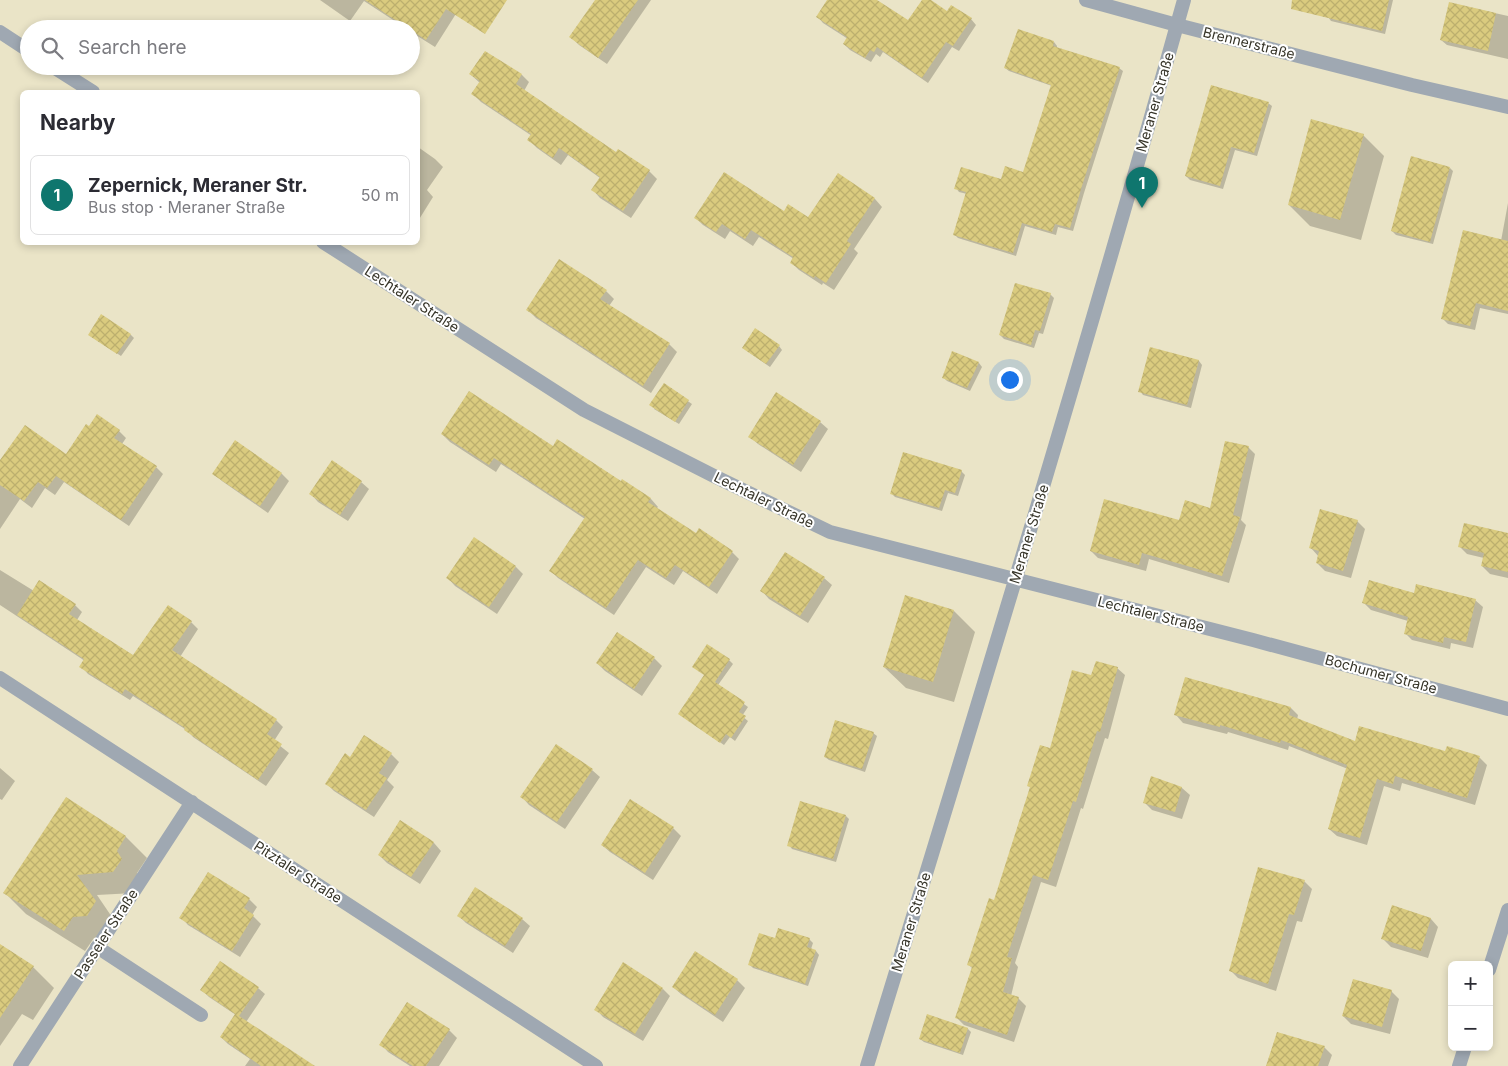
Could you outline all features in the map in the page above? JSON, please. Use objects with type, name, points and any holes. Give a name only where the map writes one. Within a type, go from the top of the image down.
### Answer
[{"type":"street","name":"Brennerstraße","points":[[1086,0],[1412,85],[1508,107]]},
{"type":"street","name":"Meraner Straße","points":[[867,1066],[1103,287],[1184,0]]},
{"type":"street","points":[[0,32],[20,45]]},
{"type":"street","points":[[66,75],[89,90]]},
{"type":"street","name":"Lechtaler Straße","points":[[329,245],[584,410],[830,532],[1253,640]]},
{"type":"street","name":"Bochumer Straße","points":[[1253,640],[1508,709]]},
{"type":"street","name":"Pitztaler Straße","points":[[0,678],[596,1066]]},
{"type":"street","name":"Passeier Straße","points":[[20,1066],[192,802]]},
{"type":"street","points":[[1492,961],[1508,910]]},
{"type":"street","points":[[97,947],[202,1015]]},
{"type":"street","points":[[1459,1066],[1464,1051]]},
{"type":"building","points":[[365,0],[507,0],[485,34],[446,9],[426,40],[420,36],[420,20],[395,20]]},
{"type":"building","points":[[595,0],[638,0],[598,58],[569,37]]},
{"type":"building","points":[[827,0],[877,0],[908,20],[922,0],[931,0],[947,11],[951,5],[972,18],[953,46],[946,42],[922,78],[877,47],[874,52],[870,50],[865,58],[843,44],[847,37],[816,17]]},
{"type":"building","points":[[1292,0],[1389,0],[1382,31],[1291,9]]},
{"type":"building","points":[[1449,2],[1496,13],[1488,51],[1440,40]]},
{"type":"building","points":[[1018,29],[1054,41],[1053,46],[1120,67],[1070,228],[1055,224],[1052,232],[1022,223],[1013,253],[953,235],[966,192],[954,189],[961,167],[1001,179],[1005,166],[1023,172],[1051,85],[1004,68]]},
{"type":"building","points":[[485,51],[522,74],[516,84],[616,152],[618,149],[650,170],[623,211],[591,190],[600,177],[559,148],[553,158],[527,140],[531,134],[471,94],[480,81],[469,74]]},
{"type":"building","points":[[1211,85],[1269,102],[1254,153],[1231,147],[1220,186],[1185,176]]},
{"type":"building","points":[[1311,119],[1364,134],[1340,220],[1288,205]]},
{"type":"building","points":[[1411,156],[1450,167],[1430,242],[1391,231]]},
{"type":"building","points":[[724,172],[784,211],[788,204],[808,217],[838,173],[875,198],[847,241],[851,244],[826,283],[790,263],[793,257],[751,230],[745,239],[722,224],[716,232],[694,218]]},
{"type":"building","points":[[1463,230],[1508,241],[1508,311],[1476,303],[1470,326],[1441,319]]},
{"type":"building","points":[[559,259],[607,290],[600,299],[670,343],[643,386],[526,310]]},
{"type":"building","points":[[1015,283],[1051,293],[1040,331],[1035,330],[1031,345],[999,335]]},
{"type":"building","points":[[101,314],[131,334],[117,354],[88,335]]},
{"type":"building","points":[[755,328],[780,345],[766,364],[742,348]]},
{"type":"building","points":[[1150,347],[1199,360],[1187,405],[1138,392]]},
{"type":"building","points":[[952,351],[979,362],[967,388],[942,378]]},
{"type":"building","points":[[664,383],[689,400],[675,422],[649,405]]},
{"type":"building","points":[[469,391],[553,446],[557,439],[621,481],[622,479],[651,498],[648,502],[696,533],[699,528],[733,551],[709,587],[675,565],[666,578],[638,560],[606,608],[549,571],[585,517],[494,458],[489,465],[441,434]]},
{"type":"building","points":[[776,392],[821,421],[793,465],[748,437]]},
{"type":"building","points":[[97,414],[120,430],[114,438],[157,466],[121,520],[56,476],[47,488],[38,482],[24,501],[0,485],[0,460],[25,425],[66,454],[86,424],[89,426]]},
{"type":"building","points":[[235,440],[282,473],[260,506],[212,474]]},
{"type":"building","points":[[1225,441],[1249,446],[1233,515],[1240,517],[1222,576],[1142,553],[1139,565],[1090,551],[1104,499],[1179,520],[1185,500],[1210,508]]},
{"type":"building","points":[[903,452],[962,470],[955,493],[945,490],[939,508],[890,494]]},
{"type":"building","points":[[332,460],[362,481],[340,515],[309,494]]},
{"type":"building","points":[[1320,509],[1358,520],[1343,571],[1316,563],[1319,551],[1309,548]]},
{"type":"building","points":[[1464,523],[1508,533],[1508,572],[1481,566],[1484,553],[1458,547]]},
{"type":"building","points":[[474,537],[516,566],[489,607],[446,578]]},
{"type":"building","points":[[785,552],[825,577],[800,616],[760,591]]},
{"type":"building","points":[[39,580],[76,604],[69,614],[133,655],[168,605],[192,621],[172,650],[277,719],[267,734],[282,744],[258,780],[184,730],[185,728],[125,689],[122,694],[79,667],[84,659],[17,615]]},
{"type":"building","points":[[1369,580],[1414,593],[1416,584],[1476,599],[1466,642],[1444,637],[1443,643],[1404,634],[1408,617],[1362,603]]},
{"type":"building","points":[[905,595],[954,610],[933,682],[883,667]]},
{"type":"building","points":[[617,632],[655,657],[634,689],[596,663]]},
{"type":"building","points":[[707,644],[730,659],[715,682],[745,702],[739,712],[746,716],[731,738],[726,734],[720,743],[678,714],[704,675],[692,667]]},
{"type":"building","points":[[1096,661],[1118,667],[1100,732],[1097,731],[1076,802],[1073,801],[1048,880],[1033,875],[1007,957],[1012,958],[1003,992],[1019,997],[1007,1035],[955,1018],[972,967],[967,965],[989,898],[994,900],[1030,787],[1027,786],[1040,745],[1050,748],[1072,670],[1091,675]]},
{"type":"building","points":[[1185,677],[1291,707],[1289,715],[1355,741],[1359,726],[1445,751],[1447,746],[1480,756],[1467,798],[1395,776],[1393,784],[1377,779],[1360,838],[1328,829],[1347,765],[1281,740],[1280,743],[1220,725],[1220,727],[1174,715]]},
{"type":"building","points":[[835,720],[874,732],[862,769],[824,757]]},
{"type":"building","points":[[364,735],[392,753],[379,773],[387,778],[366,810],[325,784],[345,753],[350,757]]},
{"type":"building","points":[[556,744],[593,769],[557,822],[520,797]]},
{"type":"building","points":[[1151,776],[1182,787],[1175,812],[1143,803]]},
{"type":"building","points":[[66,797],[126,836],[117,851],[122,859],[113,872],[77,875],[96,901],[87,916],[73,917],[64,931],[3,893]]},
{"type":"building","points":[[630,799],[674,827],[645,873],[601,845]]},
{"type":"building","points":[[800,801],[846,815],[833,859],[787,846]]},
{"type":"building","points":[[400,820],[434,842],[411,877],[378,855]]},
{"type":"building","points":[[1258,867],[1305,880],[1294,915],[1289,914],[1268,984],[1229,971]]},
{"type":"building","points":[[208,872],[250,898],[244,908],[254,915],[232,951],[179,918]]},
{"type":"building","points":[[475,887],[523,918],[505,946],[457,916]]},
{"type":"building","points":[[1392,905],[1431,918],[1421,951],[1381,939]]},
{"type":"building","points":[[778,928],[810,938],[807,947],[816,950],[805,984],[748,965],[759,933],[775,938]]},
{"type":"building","points":[[0,944],[34,966],[0,1018]]},
{"type":"building","points":[[695,951],[738,979],[715,1015],[672,987]]},
{"type":"building","points":[[220,961],[259,987],[239,1016],[315,1066],[261,1066],[220,1037],[235,1014],[200,990]]},
{"type":"building","points":[[623,962],[663,988],[635,1034],[594,1010]]},
{"type":"building","points":[[1353,979],[1392,990],[1382,1027],[1342,1016]]},
{"type":"building","points":[[407,1002],[450,1029],[426,1066],[413,1066],[379,1045]]},
{"type":"building","points":[[927,1014],[968,1028],[960,1053],[919,1039]]},
{"type":"building","points":[[1277,1032],[1325,1046],[1318,1066],[1266,1066]]},
{"type":"place","name":"Zepernick, Meraner Str.","points":[[1142,208]]}]
